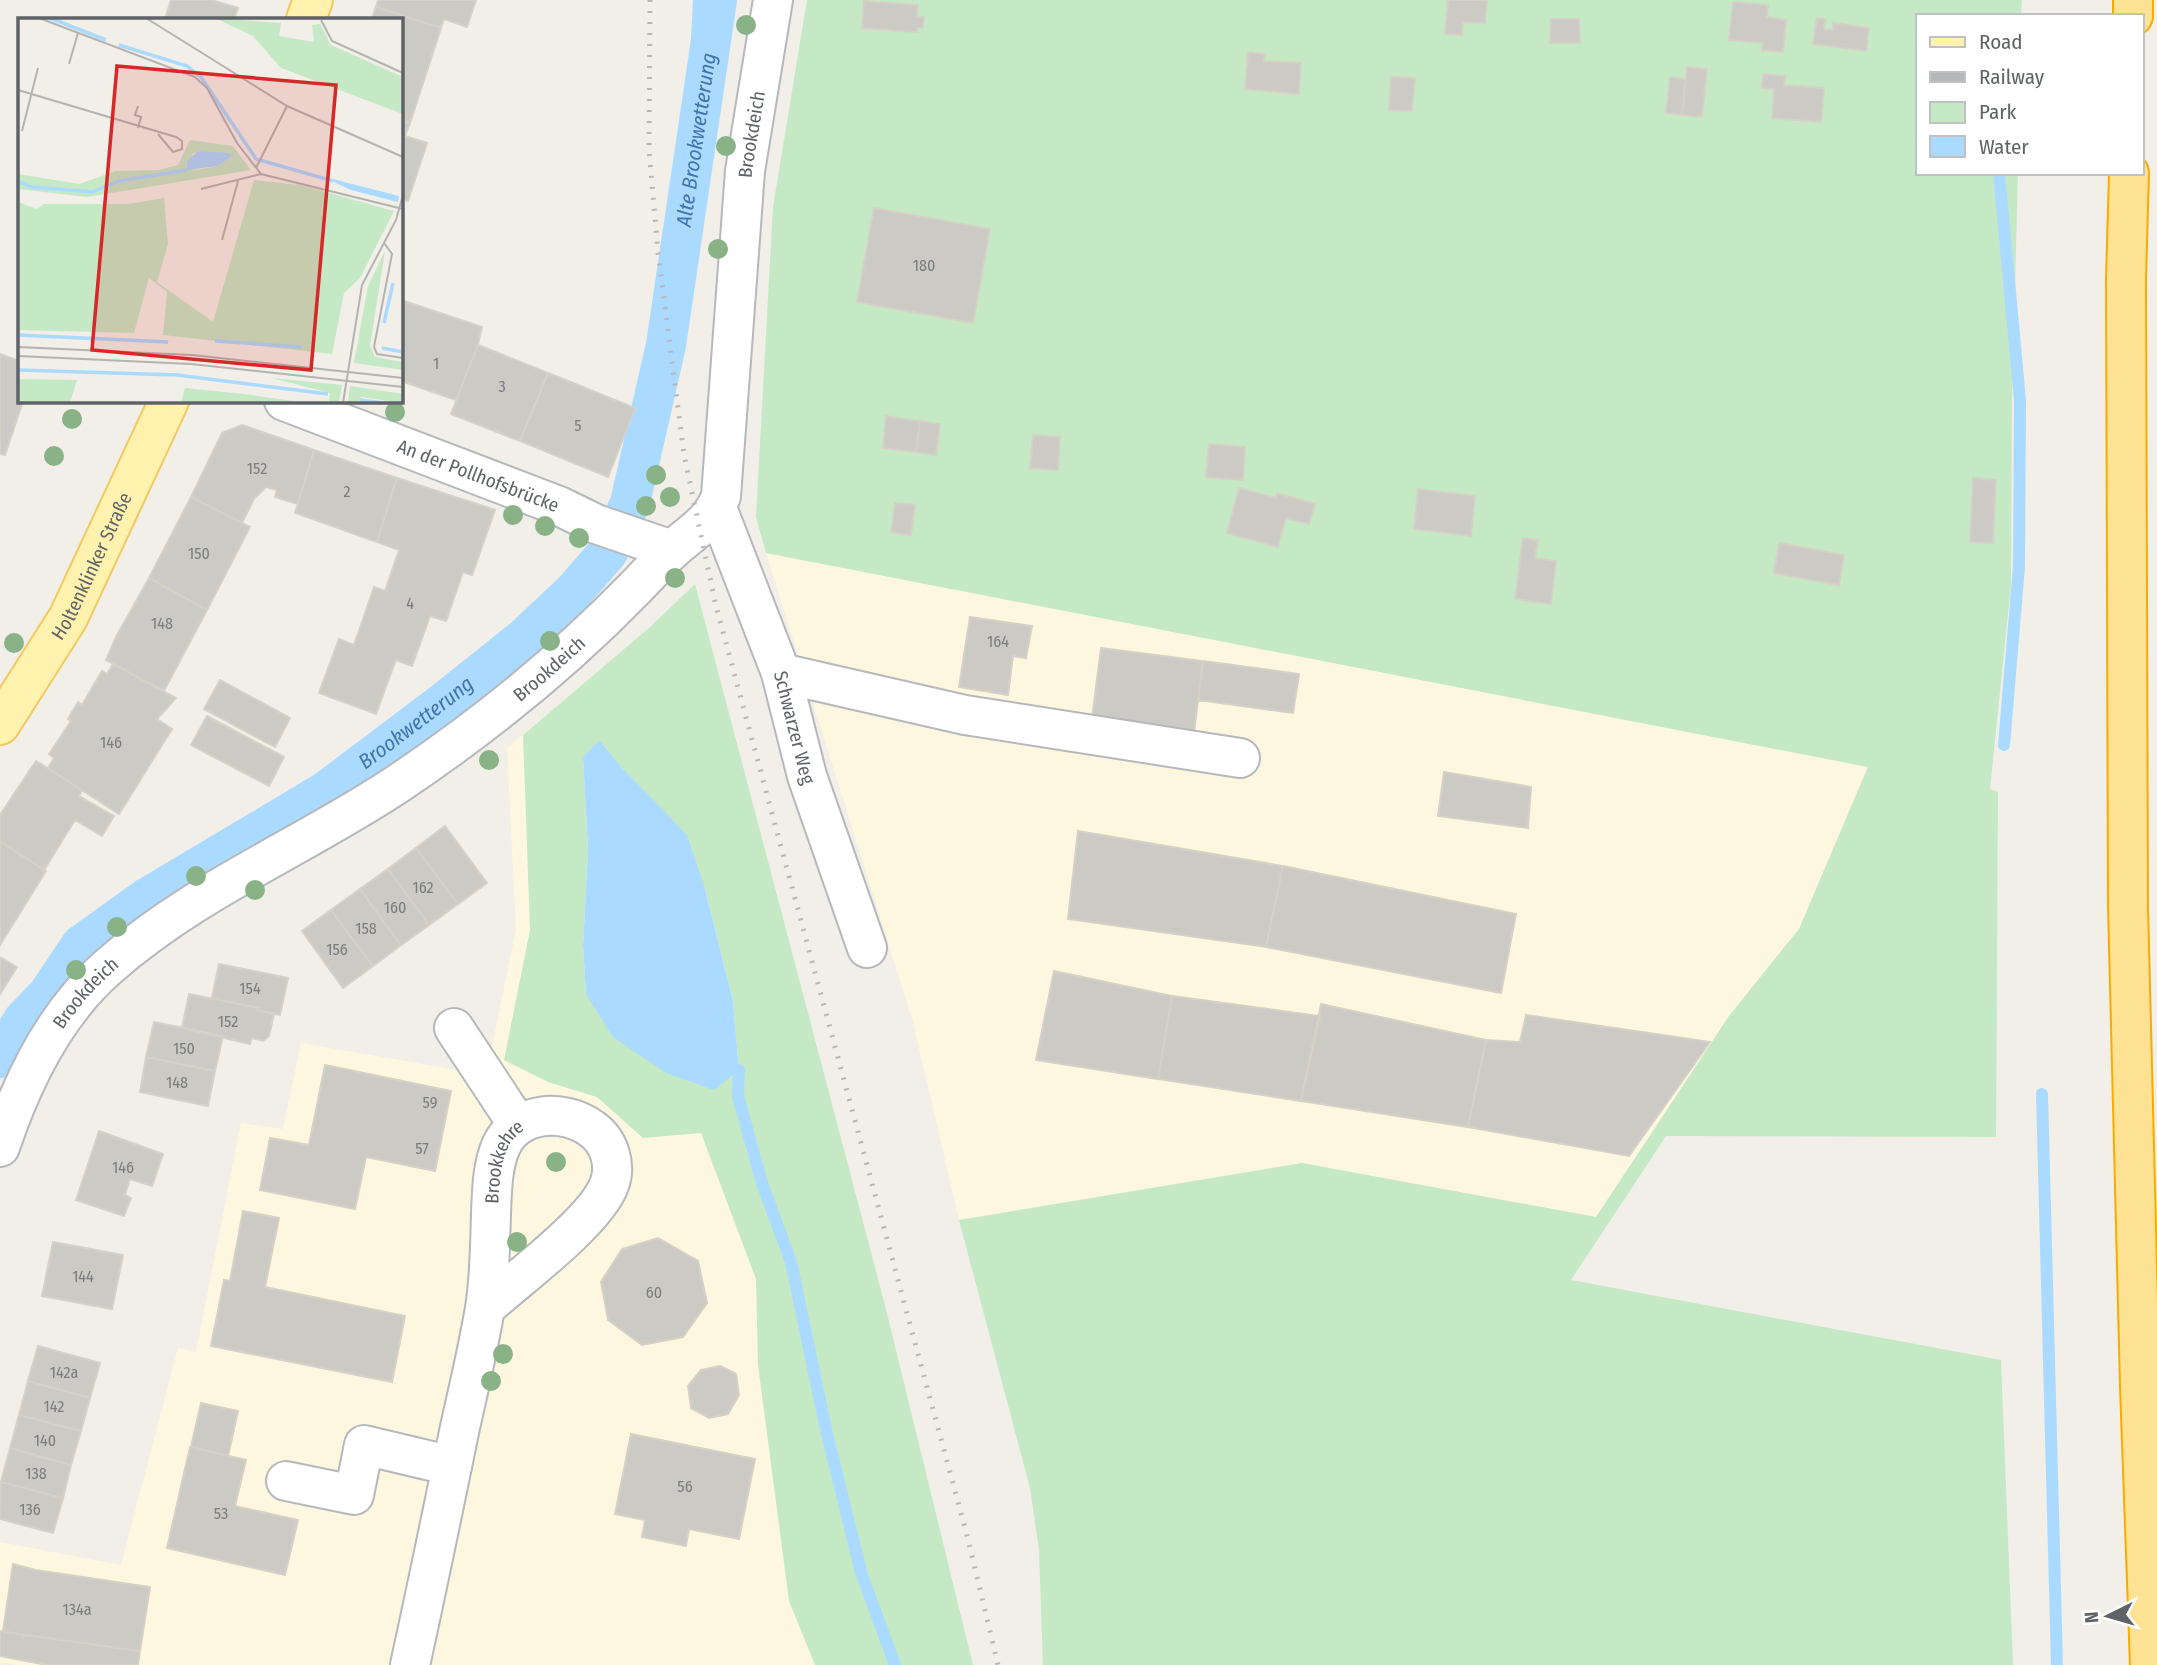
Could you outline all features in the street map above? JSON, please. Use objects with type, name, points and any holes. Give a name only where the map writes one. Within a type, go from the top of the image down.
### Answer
[{"type":"highway","points":[[2129,175],[2126,279],[2128,906],[2150,1665]]},
{"type":"main road","points":[[306,18],[313,0]]},
{"type":"main road","name":"Holtenklinker Straße","points":[[0,725],[68,618],[169,402]]},
{"type":"street","name":"Brookdeich","points":[[0,1147],[30,1071],[51,1035],[106,968],[163,923],[397,784],[501,711],[623,601],[672,550],[700,529],[717,508],[721,496],[745,171],[773,0]]},
{"type":"street","name":"An der Pollhofsbrücke","points":[[287,402],[559,506],[612,530],[672,550]]},
{"type":"street","name":"Schwarzer Weg","points":[[717,508],[781,673],[807,776],[867,948]]},
{"type":"street","points":[[781,673],[965,715],[1240,758]]},
{"type":"street","points":[[454,1028],[519,1125]]},
{"type":"street","name":"Brookkehre","points":[[410,1665],[486,1307],[493,1172],[502,1144],[519,1125],[542,1115],[560,1115],[581,1121],[596,1132],[608,1150],[613,1167],[609,1186],[594,1209],[573,1231],[486,1307]]},
{"type":"street","points":[[286,1481],[354,1495],[364,1445],[452,1466]]},
{"type":"shaded area","points":[[766,553],[1868,766],[1799,929],[1729,1016],[1596,1217],[1302,1163],[959,1220],[913,1022]]},
{"type":"shaded area","points":[[695,584],[885,1305],[973,1665],[17,1665],[0,1662],[0,1542],[121,1565],[178,1348],[196,1352],[241,1123],[283,1129],[301,1043],[486,1075],[516,930],[507,748],[650,627]]},
{"type":"green space","points":[[807,0],[2022,0],[2021,14],[1916,14],[1916,175],[2018,175],[2011,585],[1990,789],[1998,792],[1996,1137],[1666,1136],[1571,1280],[2001,1360],[2013,1665],[1043,1665],[1039,1550],[1030,1488],[959,1220],[1302,1163],[1596,1217],[1729,1016],[1799,929],[1868,767],[766,553],[756,517],[773,207]]},
{"type":"green space","points":[[695,584],[885,1305],[973,1665],[815,1665],[789,1601],[758,1365],[756,1279],[701,1133],[643,1138],[597,1097],[548,1082],[504,1060],[530,930],[523,735],[650,627]],"holes":[[[599,740],[623,769],[705,889],[733,1001],[739,1069],[586,994],[583,946],[588,851],[583,757]]]},
{"type":"water","points":[[693,0],[716,0],[690,55]]},
{"type":"water","points":[[599,740],[623,769],[687,835],[705,889],[733,1001],[739,1070],[714,1090],[666,1073],[613,1037],[586,994],[583,946],[588,851],[583,757]]},
{"type":"building","points":[[171,0],[212,0],[238,8],[234,18],[165,18]]},
{"type":"building","points":[[378,0],[476,0],[467,27],[444,19],[441,28],[376,7]]},
{"type":"building","points":[[1448,0],[1487,0],[1485,23],[1463,22],[1462,35],[1445,34]]},
{"type":"building","points":[[864,1],[918,5],[917,16],[924,17],[923,28],[917,28],[917,32],[862,28]]},
{"type":"building","points":[[1733,2],[1768,5],[1767,17],[1786,20],[1783,52],[1762,50],[1763,43],[1729,40]]},
{"type":"building","points":[[376,7],[441,28],[410,123],[402,120],[402,18],[372,18]]},
{"type":"building","points":[[1817,18],[1825,19],[1824,29],[1833,30],[1833,23],[1869,28],[1866,51],[1813,44]]},
{"type":"building","points":[[1551,19],[1579,19],[1580,43],[1550,43]]},
{"type":"building","points":[[1248,52],[1265,54],[1264,61],[1301,63],[1299,94],[1245,89]]},
{"type":"building","points":[[1687,67],[1707,69],[1702,117],[1682,115]]},
{"type":"building","points":[[1763,74],[1785,76],[1784,85],[1824,88],[1821,122],[1772,118],[1774,89],[1762,88]]},
{"type":"building","points":[[1391,77],[1415,78],[1412,111],[1389,110]]},
{"type":"building","points":[[1670,77],[1686,79],[1682,115],[1666,113]]},
{"type":"building","points":[[402,120],[410,123],[405,136],[427,143],[408,201],[402,199]]},
{"type":"building","points":[[874,208],[990,229],[973,323],[857,302]]},
{"type":"building","points":[[402,300],[482,327],[478,345],[456,400],[402,381]]},
{"type":"building","points":[[478,345],[548,373],[520,441],[451,414]]},
{"type":"building","points":[[0,354],[18,361],[18,402],[23,402],[5,455],[0,454]]},
{"type":"building","points":[[548,373],[635,408],[608,477],[520,441]]},
{"type":"building","points":[[886,416],[920,421],[916,452],[883,448]]},
{"type":"building","points":[[920,421],[940,424],[936,455],[916,452]]},
{"type":"building","points":[[242,425],[314,450],[298,504],[275,497],[277,490],[266,487],[254,499],[242,523],[191,497],[222,433]]},
{"type":"building","points":[[1033,435],[1060,437],[1058,470],[1030,468]]},
{"type":"building","points":[[1209,444],[1245,447],[1243,480],[1206,477]]},
{"type":"building","points":[[314,450],[397,478],[377,542],[295,513]]},
{"type":"building","points":[[397,478],[495,510],[472,575],[463,572],[446,621],[430,616],[412,666],[396,660],[376,714],[319,693],[339,639],[354,645],[374,587],[385,591],[399,550],[377,542]]},
{"type":"building","points":[[1973,478],[1996,480],[1993,543],[1970,542]]},
{"type":"building","points":[[1239,488],[1276,498],[1277,493],[1315,504],[1309,524],[1286,518],[1278,547],[1227,533]]},
{"type":"building","points":[[1418,489],[1475,496],[1471,536],[1414,529]]},
{"type":"building","points":[[191,497],[250,527],[207,610],[149,578]]},
{"type":"building","points":[[895,503],[915,505],[911,535],[891,532]]},
{"type":"building","points":[[1523,538],[1538,540],[1535,558],[1556,561],[1551,604],[1515,599]]},
{"type":"building","points":[[1779,543],[1844,555],[1839,585],[1774,573]]},
{"type":"building","points":[[149,578],[207,610],[164,691],[106,660]]},
{"type":"building","points":[[970,617],[1032,626],[1026,658],[1013,656],[1008,695],[959,687]]},
{"type":"building","points":[[1101,648],[1203,661],[1194,732],[1092,718]]},
{"type":"building","points":[[1203,661],[1299,674],[1293,713],[1198,700]]},
{"type":"building","points":[[113,664],[176,698],[157,719],[172,729],[119,814],[48,768],[54,758],[49,754],[71,721],[68,719],[78,702],[82,705],[102,671],[107,674]]},
{"type":"building","points":[[220,680],[290,718],[275,747],[204,709]]},
{"type":"building","points":[[207,716],[284,757],[269,786],[191,745]]},
{"type":"building","points":[[36,761],[82,790],[79,796],[114,816],[102,836],[75,820],[44,870],[0,841],[0,815]]},
{"type":"building","points":[[1444,772],[1531,787],[1528,828],[1438,816]]},
{"type":"building","points":[[445,826],[487,883],[458,904],[416,848]]},
{"type":"building","points":[[1078,831],[1283,866],[1266,947],[1068,919]]},
{"type":"building","points":[[0,841],[46,871],[0,945]]},
{"type":"building","points":[[416,848],[458,904],[429,925],[388,869]]},
{"type":"building","points":[[1283,866],[1516,914],[1501,993],[1266,947]]},
{"type":"building","points":[[388,869],[429,925],[401,945],[360,889]]},
{"type":"building","points":[[360,889],[401,945],[373,966],[331,910]]},
{"type":"building","points":[[331,910],[373,966],[343,988],[302,931]]},
{"type":"building","points":[[0,957],[17,967],[0,994]]},
{"type":"building","points":[[219,964],[288,978],[280,1015],[212,998]]},
{"type":"building","points":[[1054,971],[1172,996],[1158,1079],[1036,1060]]},
{"type":"building","points":[[189,994],[258,1008],[257,1010],[274,1014],[269,1036],[263,1041],[252,1038],[250,1044],[182,1028]]},
{"type":"building","points":[[1172,996],[1320,1016],[1301,1101],[1158,1079]]},
{"type":"building","points":[[1321,1004],[1486,1040],[1468,1127],[1301,1101]]},
{"type":"building","points":[[1526,1015],[1710,1042],[1629,1156],[1468,1127],[1486,1040],[1520,1042]]},
{"type":"building","points":[[154,1022],[223,1036],[215,1071],[146,1057]]},
{"type":"building","points":[[146,1057],[215,1071],[208,1106],[140,1092]]},
{"type":"building","points":[[325,1065],[451,1091],[435,1171],[366,1157],[355,1209],[260,1190],[270,1138],[309,1145]]},
{"type":"building","points":[[99,1131],[163,1154],[152,1186],[130,1179],[125,1195],[131,1198],[124,1216],[76,1200]]},
{"type":"building","points":[[243,1211],[279,1218],[265,1287],[405,1316],[392,1382],[211,1346],[224,1280],[230,1281]]},
{"type":"building","points":[[658,1238],[698,1261],[707,1303],[683,1337],[642,1345],[608,1320],[601,1282],[622,1249]]},
{"type":"building","points":[[53,1242],[123,1255],[112,1309],[42,1296]]},
{"type":"building","points":[[38,1346],[100,1363],[90,1398],[28,1381]]},
{"type":"building","points":[[720,1366],[736,1374],[739,1395],[728,1414],[709,1418],[691,1408],[688,1386],[701,1370]]},
{"type":"building","points":[[28,1381],[90,1398],[81,1431],[19,1415]]},
{"type":"building","points":[[201,1403],[238,1411],[228,1456],[191,1447]]},
{"type":"building","points":[[19,1415],[81,1431],[71,1465],[10,1448]]},
{"type":"building","points":[[631,1434],[755,1459],[739,1539],[689,1529],[686,1546],[642,1537],[645,1520],[615,1514]]},
{"type":"building","points":[[190,1447],[246,1460],[235,1506],[298,1520],[285,1575],[167,1548]]},
{"type":"building","points":[[10,1448],[71,1465],[63,1498],[1,1482]]},
{"type":"building","points":[[1,1482],[63,1498],[53,1533],[0,1519]]},
{"type":"building","points":[[13,1564],[36,1570],[150,1587],[140,1651],[26,1635],[23,1637],[3,1631]]},
{"type":"building","points":[[0,1631],[23,1637],[26,1635],[140,1651],[138,1665],[47,1665],[0,1656]]},
{"type":"waterway","name":"Brookwetterung","points":[[0,1058],[23,1020],[48,994],[81,945],[145,899],[326,791],[523,639],[574,591],[608,552],[630,503],[666,345],[717,0]]},
{"type":"waterway","points":[[1999,175],[2020,400],[2019,566],[2004,745]]},
{"type":"waterway","points":[[739,1070],[738,1096],[762,1183],[791,1262],[827,1434],[861,1572],[895,1665]]},
{"type":"waterway","points":[[2042,1094],[2057,1665]]},
{"type":"railway","points":[[650,0],[649,150],[658,252],[684,455],[716,606],[968,1539],[998,1665]]},
{"type":"water label","name":"Alte Brookwetterung","points":[[696,139]]}]
